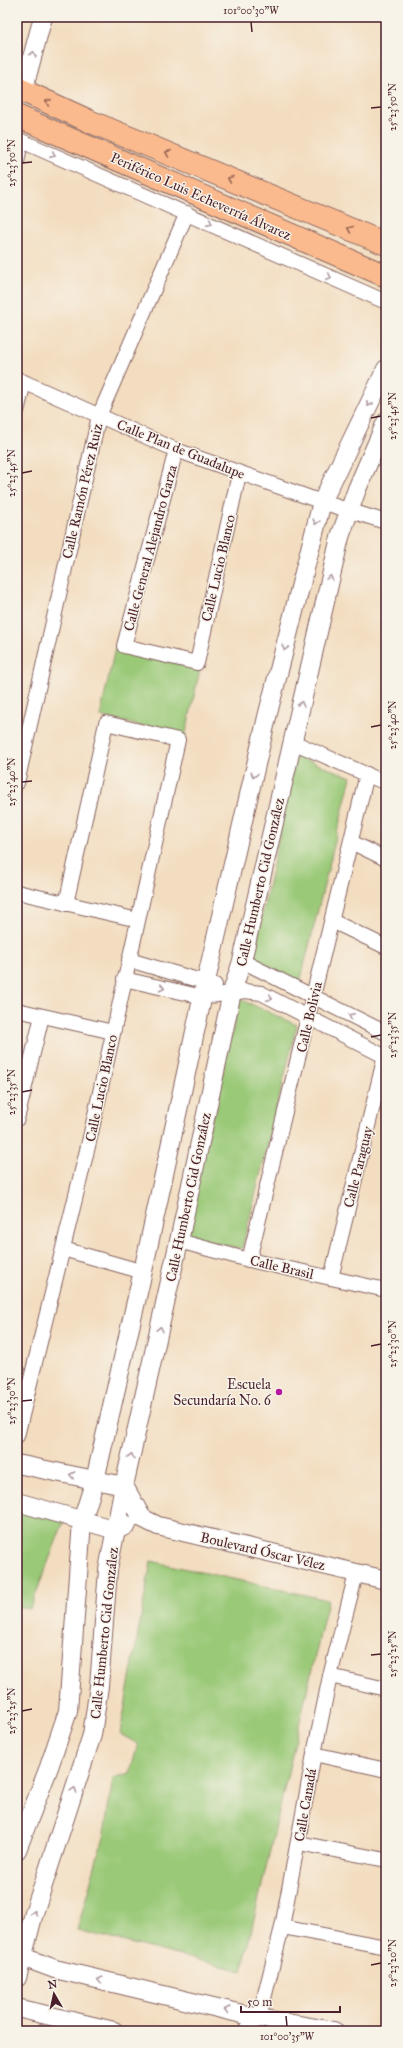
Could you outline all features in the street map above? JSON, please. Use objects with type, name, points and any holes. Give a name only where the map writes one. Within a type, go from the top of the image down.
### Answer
[{"type":"main road","name":"Periférico Luis Echeverría Álvarez","points":[[20,89],[386,244]]},
{"type":"main road","name":"Periférico Luis Echeverría Álvarez","points":[[17,116],[386,276]]},
{"type":"street","points":[[20,89],[43,17]]},
{"type":"street","points":[[17,162],[19,140],[386,302]]},
{"type":"street","name":"Calle Ramón Pérez Ruiz","points":[[17,783],[99,416],[186,213]]},
{"type":"street","name":"Calle Humberto Cid González","points":[[17,1850],[49,1767],[68,1711],[82,1521],[95,1480],[143,1271],[204,989],[267,717],[322,502],[386,368]]},
{"type":"street","points":[[17,411],[20,380]]},
{"type":"street","name":"Calle Plan de Guadalupe","points":[[20,380],[176,450],[239,474],[386,522]]},
{"type":"street","name":"Calle Humberto Cid González","points":[[17,1978],[20,1956],[92,1734],[99,1686],[108,1570],[124,1486],[179,1242],[232,992],[242,961],[340,537],[348,510],[386,422]]},
{"type":"street","name":"Calle General Alejandro Garza","points":[[176,450],[124,646],[197,663]]},
{"type":"street","name":"Calle Lucio Blanco","points":[[197,663],[239,474]]},
{"type":"street","points":[[267,717],[297,724]]},
{"type":"street","name":"Calle Lucio Blanco","points":[[17,1436],[89,1142],[112,1032],[178,740],[106,723],[66,904]]},
{"type":"street","points":[[293,742],[386,783]]},
{"type":"street","name":"Calle Bolivia","points":[[249,1260],[367,774]]},
{"type":"street","points":[[351,842],[386,859]]},
{"type":"street","points":[[17,892],[138,920]]},
{"type":"street","points":[[332,921],[386,947]]},
{"type":"street","points":[[129,960],[204,989]]},
{"type":"street","points":[[242,961],[386,1034]]},
{"type":"street","points":[[124,979],[232,992],[245,991],[261,993],[385,1056]]},
{"type":"street","points":[[17,1010],[112,1032]]},
{"type":"street","points":[[17,1119],[42,1016]]},
{"type":"street","name":"Calle Paraguay","points":[[331,1278],[385,1056]]},
{"type":"street","name":"Calle Brasil","points":[[179,1242],[249,1260],[386,1290]]},
{"type":"street","points":[[63,1249],[133,1269]]},
{"type":"street","points":[[17,1464],[124,1486],[142,1518],[116,1530],[17,1502]]},
{"type":"street","name":"Boulevard Óscar Vélez","points":[[142,1518],[158,1526],[386,1580]]},
{"type":"street","name":"Calle Canadá","points":[[259,2018],[282,1928],[330,1676],[356,1574]]},
{"type":"street","points":[[330,1676],[386,1689]]},
{"type":"street","points":[[314,1754],[386,1770]]},
{"type":"street","points":[[299,1843],[386,1860]]},
{"type":"street","points":[[282,1928],[386,1947]]},
{"type":"street","points":[[20,1956],[55,1969],[259,2018],[334,2031]]},
{"type":"street","points":[[17,2008],[114,2031]]},
{"type":"street","points":[[245,2031],[259,2018]]},
{"type":"green space","points":[[115,648],[200,669],[185,737],[100,716]]},
{"type":"green space","points":[[296,756],[351,777],[300,982],[253,958]]},
{"type":"green space","points":[[240,999],[297,1025],[242,1249],[185,1235]]},
{"type":"green space","points":[[17,1506],[65,1518],[30,1609],[17,1606]]},
{"type":"green space","points":[[151,1561],[328,1600],[242,1971],[77,1930],[104,1834],[113,1778],[130,1773],[138,1744],[120,1734]]},
{"type":"place","name":"Escuela Secundaría No. 6","points":[[279,1392]]}]
